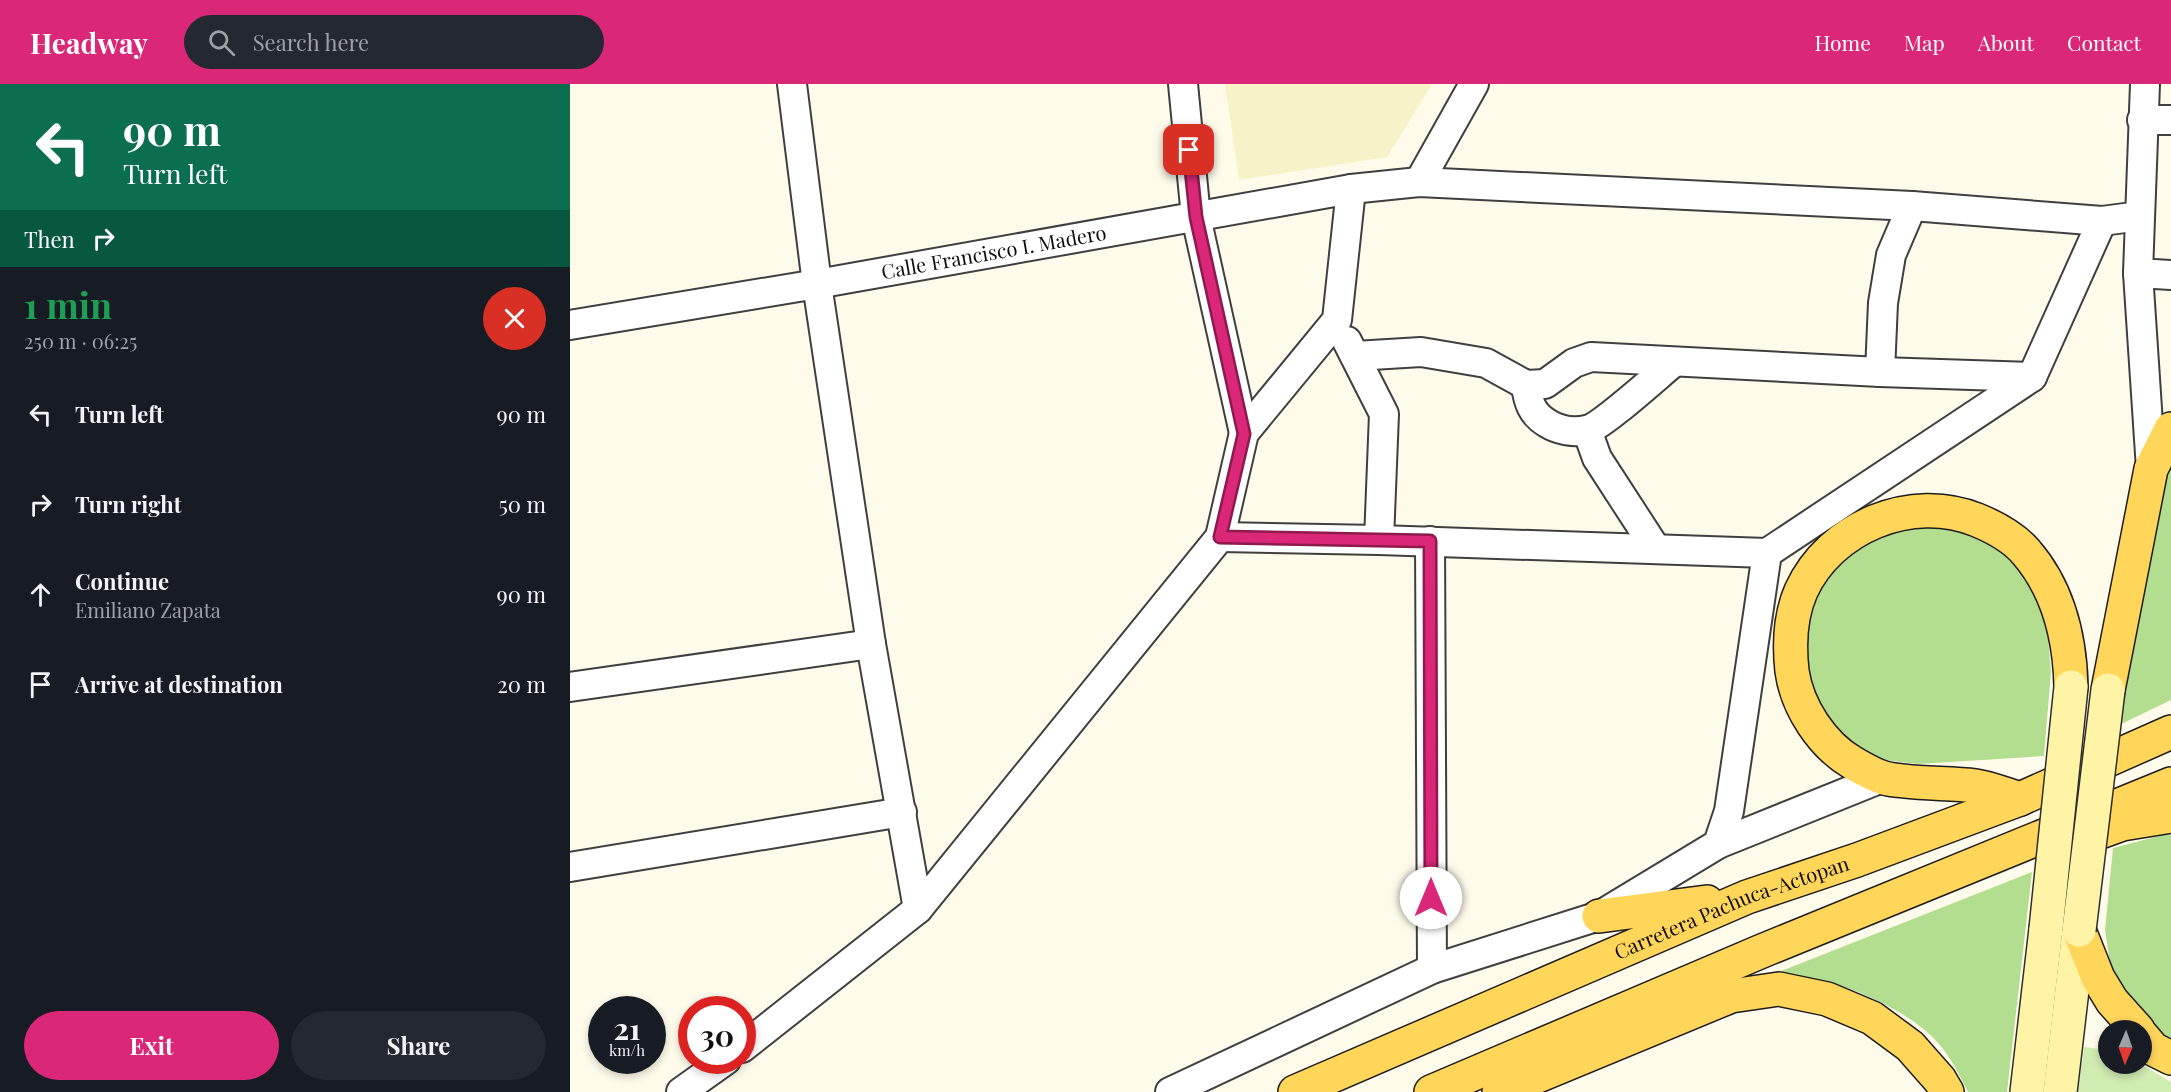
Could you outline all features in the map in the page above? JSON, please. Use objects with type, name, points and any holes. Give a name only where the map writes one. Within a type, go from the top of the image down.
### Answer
[{"type":"main road","points":[[2060,1092],[2108,690],[2151,469],[2171,429]]},
{"type":"main road","points":[[2020,799],[1978,786],[1927,784],[1882,778],[1851,762],[1823,737],[1805,711],[1794,682],[1790,652],[1792,623],[1801,591],[1815,567],[1836,544],[1869,524],[1896,513],[1930,510],[1958,512],[1994,528],[2025,551],[2048,584],[2061,616],[2070,657],[2071,687],[2027,1092]]},
{"type":"main road","name":"Carretera Pachuca-Actopan","points":[[1295,1092],[1747,897],[1857,860],[2020,799],[2171,732]]},
{"type":"main road","points":[[1431,1092],[1762,951],[2171,784]]},
{"type":"main road","points":[[1762,951],[1924,899],[2121,824],[2171,816]]},
{"type":"main road","points":[[1599,916],[1747,897]]},
{"type":"main road","points":[[2079,930],[2098,978],[2112,1001],[2129,1020]]},
{"type":"main road","points":[[1498,1092],[1731,996],[1779,989],[1827,999],[1872,1018],[1910,1046],[1940,1080],[1947,1092]]},
{"type":"main road","points":[[2152,1047],[2171,1058]]},
{"type":"street","points":[[792,84],[817,284],[871,644],[918,909]]},
{"type":"street","points":[[756,1037],[918,909],[1220,537],[1244,434],[1196,217],[1183,84]]},
{"type":"street","points":[[1419,182],[1474,84]]},
{"type":"street","points":[[2145,84],[2138,273],[2151,469]]},
{"type":"street","points":[[2142,120],[2171,120]]},
{"type":"street","name":"Calle Francisco I. Madero","points":[[570,325],[817,284],[1351,189],[1419,182],[1912,206],[2102,221],[2140,216]]},
{"type":"street","points":[[1351,189],[1337,320],[1384,414],[1379,540]]},
{"type":"street","points":[[1880,372],[1883,303],[1891,255],[1912,206]]},
{"type":"street","points":[[1220,537],[1430,541],[1767,553],[2032,377],[2102,221]]},
{"type":"street","points":[[2138,273],[2171,275]]},
{"type":"street","points":[[1244,434],[1337,320]]},
{"type":"street","points":[[1355,356],[1421,352],[1486,363],[1526,385],[1545,384],[1574,363],[1591,357],[1880,372],[2032,377]]},
{"type":"street","points":[[1526,385],[1528,400],[1536,417],[1558,430],[1587,430],[1609,416],[1674,362]]},
{"type":"street","points":[[1587,430],[1597,458],[1656,549]]},
{"type":"street","points":[[1430,541],[1432,969]]},
{"type":"street","points":[[1718,844],[1729,811],[1767,553]]},
{"type":"street","points":[[570,687],[871,644]]},
{"type":"street","points":[[1170,1092],[1432,969],[1599,916],[1718,844],[1882,778]]},
{"type":"street","points":[[570,867],[902,812]]},
{"type":"street","points":[[681,1092],[706,1074]]},
{"type":"shaded area","points":[[1225,84],[1432,84],[1387,157],[1239,180]]},
{"type":"green space","points":[[2171,457],[2171,700],[2115,727],[2158,486]]},
{"type":"green space","points":[[1930,524],[1966,530],[1999,548],[2026,575],[2041,610],[2048,638],[2051,672],[2044,756],[1918,764],[1884,760],[1851,747],[1813,699],[1803,636],[1812,603],[1830,573],[1858,546],[1894,531]]},
{"type":"green space","points":[[2171,835],[2171,1046],[2152,1028],[2152,1020],[2144,1020],[2136,1012],[2110,963],[2105,930],[2113,848]]},
{"type":"green space","points":[[2032,872],[2007,1092],[1968,1092],[1947,1055],[1929,1034],[1916,1023],[1869,997],[1822,981],[1766,977]]},
{"type":"green space","points":[[2084,1047],[2098,1049],[2098,1074],[2152,1074],[2152,1071],[2171,1082],[2171,1092],[2078,1092]]},
{"type":"route","points":[[1189,150],[1196,217],[1244,434],[1220,537],[1430,541],[1431,898]]}]
